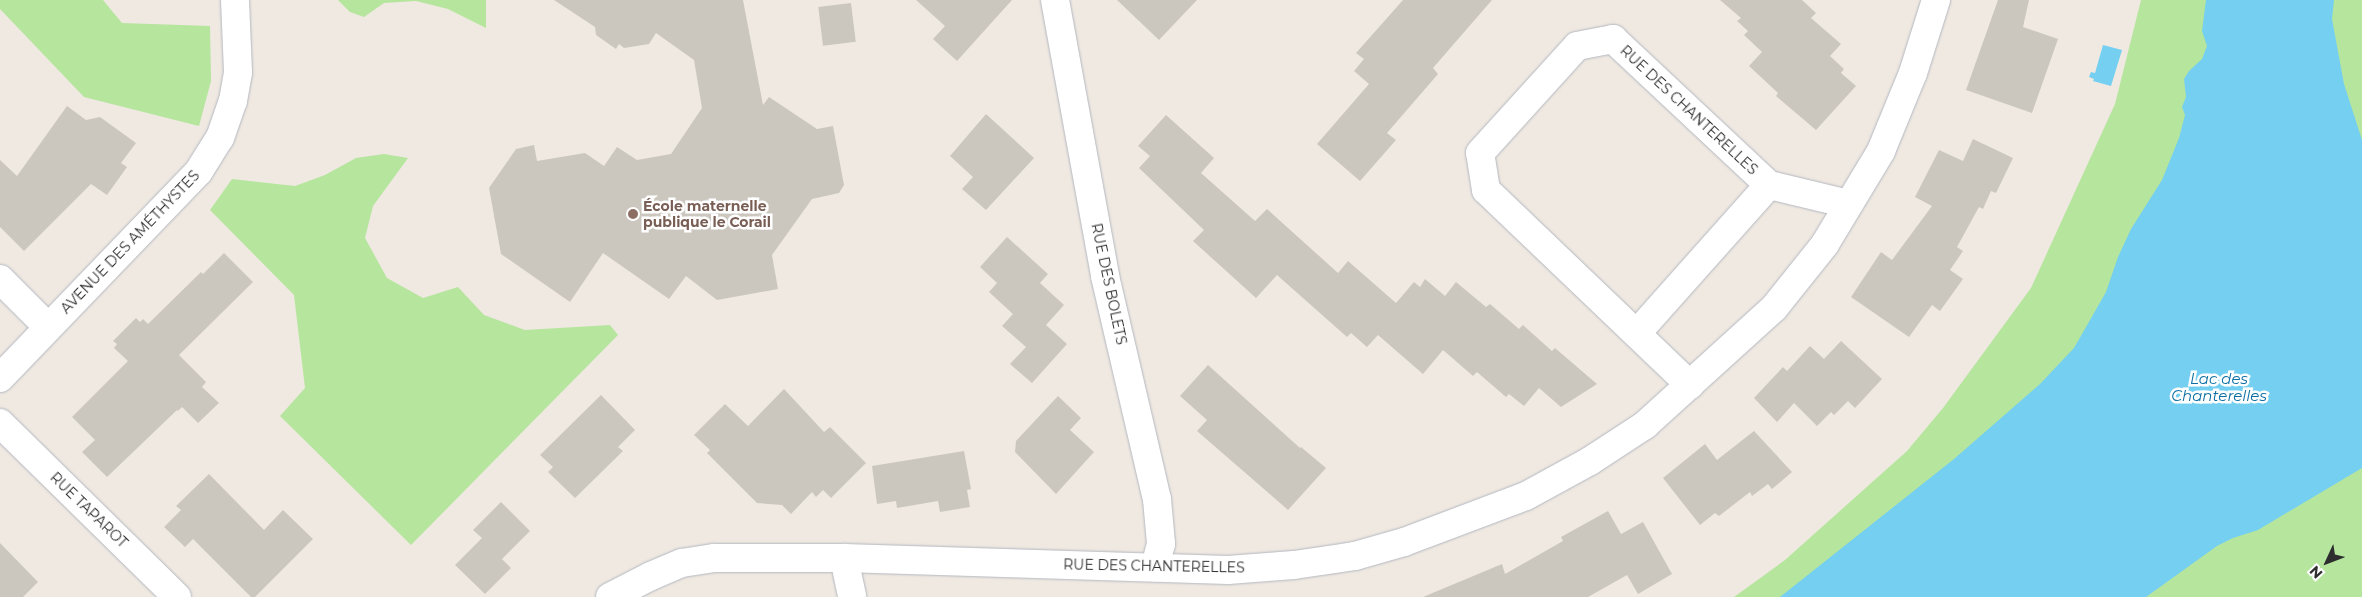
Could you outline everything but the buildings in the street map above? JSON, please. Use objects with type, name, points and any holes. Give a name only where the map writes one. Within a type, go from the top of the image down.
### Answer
[{"type":"street","name":"AVENUE DES AMÉTHYSTES","points":[[0,378],[199,171],[220,138],[233,101],[238,72],[235,0]]},
{"type":"street","name":"RUE DES BOLETS","points":[[1055,0],[1105,276],[1157,499],[1161,544],[1155,566]]},
{"type":"street","name":"RUE DES CHANTERELLES","points":[[610,597],[682,563],[715,558],[844,558],[1155,566],[1228,570],[1294,565],[1355,556],[1404,542],[1526,496],[1590,461],[1645,424],[1774,308],[1825,244],[1881,150],[1913,73],[1936,0]]},
{"type":"street","name":"RUE DES CHANTERELLES","points":[[1690,385],[1486,190],[1480,153],[1577,46],[1613,39],[1769,185],[1848,204]]},
{"type":"street","name":"RUE DES CHANTERELLES","points":[[1637,333],[1769,185]]},
{"type":"street","points":[[0,280],[48,327]]},
{"type":"street","name":"RUE TAPAROT","points":[[0,423],[177,597]]},
{"type":"street","points":[[844,558],[852,597]]},
{"type":"green space","points":[[0,0],[103,0],[122,23],[210,26],[211,81],[199,126],[84,97],[0,9]]},
{"type":"green space","points":[[338,0],[486,0],[486,28],[448,9],[416,1],[384,3],[364,17],[350,12]]},
{"type":"green space","name":"Lac des Chanterelles","points":[[2141,0],[2362,0],[2362,597],[1734,597],[1785,560],[1907,451],[1943,408],[2031,288],[2115,104]]},
{"type":"green space","points":[[384,154],[408,158],[373,206],[365,238],[387,278],[423,298],[458,287],[484,315],[525,330],[610,325],[618,335],[411,545],[280,416],[305,388],[294,295],[210,210],[232,179],[295,186],[325,175],[356,158]]},
{"type":"water","name":"Lac des Chanterelles","points":[[2206,0],[2334,0],[2332,19],[2344,84],[2362,140],[2362,468],[2258,530],[2233,538],[2217,546],[2146,597],[1780,597],[1954,459],[2040,384],[2074,348],[2106,292],[2118,257],[2131,229],[2162,180],[2179,138],[2185,115],[2182,107],[2186,97],[2184,79],[2189,71],[2202,59],[2207,46],[2202,31]]},
{"type":"water","points":[[2103,45],[2122,50],[2111,86],[2093,81],[2094,79],[2089,77],[2091,72],[2095,73]]},
{"type":"place","name":"École maternelle publique le Corail","points":[[633,214]]}]
